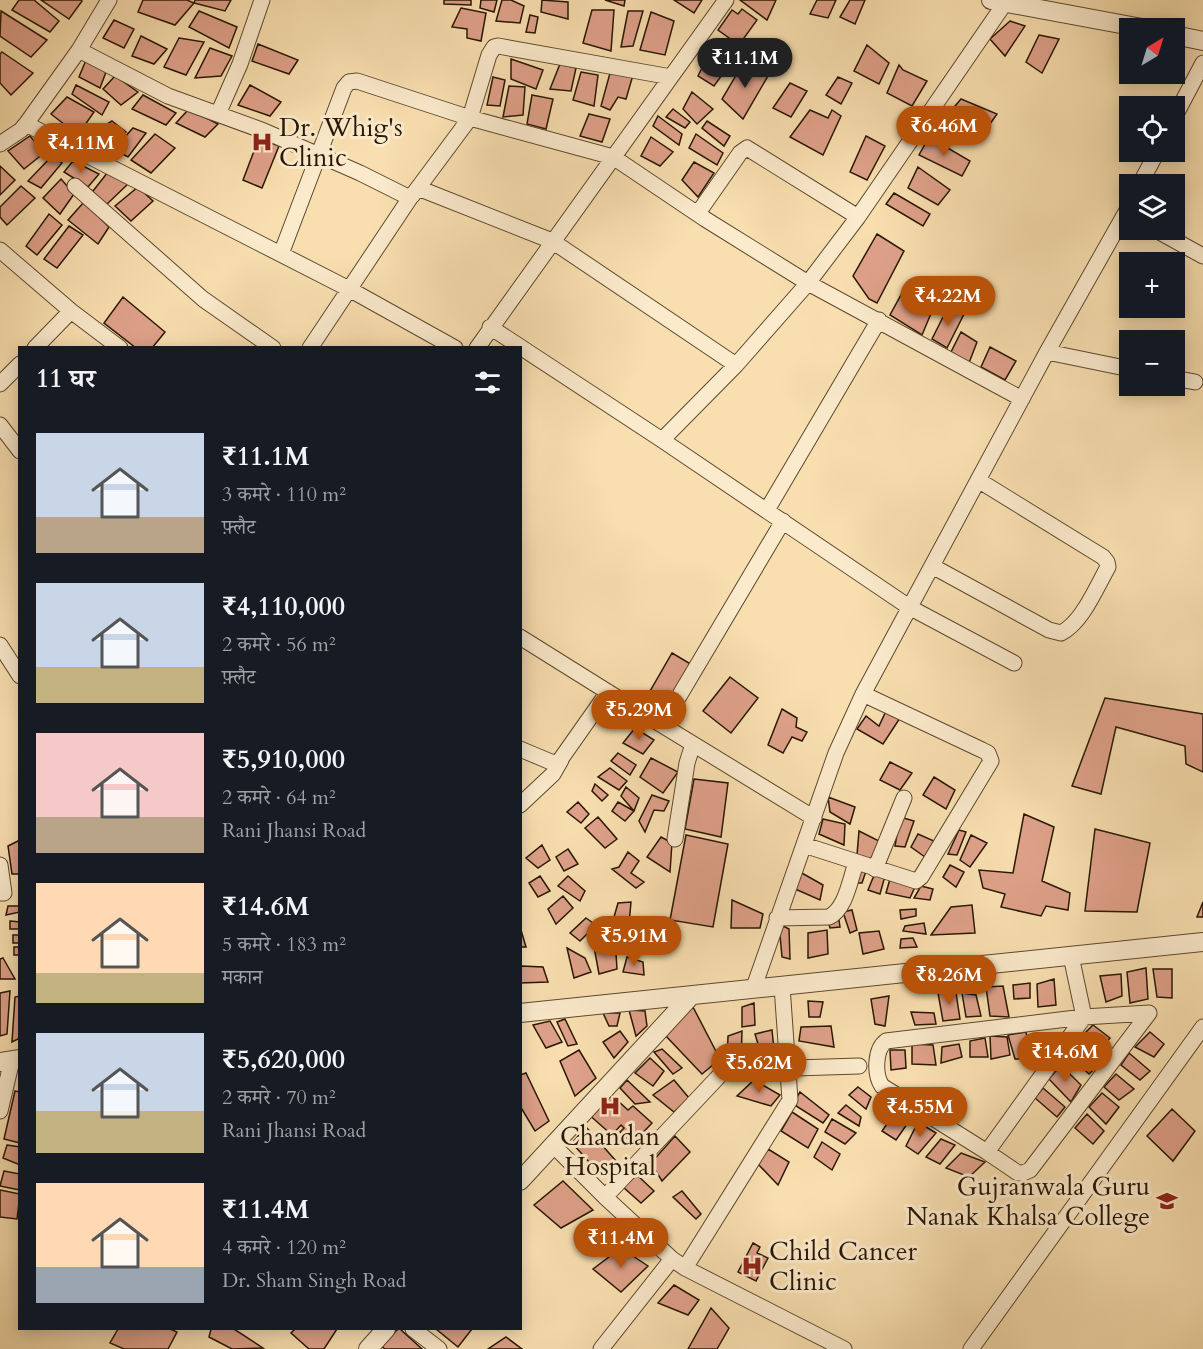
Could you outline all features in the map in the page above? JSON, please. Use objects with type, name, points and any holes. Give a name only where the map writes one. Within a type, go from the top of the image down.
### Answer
[{"type":"street","points":[[0,144],[26,124],[80,50],[110,0]]},
{"type":"street","points":[[218,114],[240,64],[262,0]]},
{"type":"street","points":[[478,346],[726,0]]},
{"type":"street","points":[[662,440],[736,364],[808,283],[858,217],[998,2],[1119,24]]},
{"type":"street","points":[[1185,37],[1203,41]]},
{"type":"street","points":[[311,346],[414,193],[470,118],[489,55],[494,47],[671,77]]},
{"type":"street","points":[[80,50],[168,96],[264,131],[360,173],[552,241],[736,364]]},
{"type":"street","points":[[1185,97],[1203,63]]},
{"type":"street","points":[[281,254],[344,88],[348,82],[357,81],[470,118],[613,157],[808,283],[1022,399]]},
{"type":"street","points":[[26,124],[349,289],[451,346]]},
{"type":"street","points":[[698,213],[740,153],[747,148],[858,217]]},
{"type":"street","points":[[75,186],[203,299],[270,346]]},
{"type":"street","points":[[753,987],[836,753],[863,694],[1047,351],[1119,227]]},
{"type":"street","points":[[1174,240],[1203,256]]},
{"type":"street","points":[[0,250],[71,311],[117,346]]},
{"type":"street","points":[[37,346],[71,311]]},
{"type":"street","points":[[766,510],[879,320]]},
{"type":"street","points":[[490,327],[519,346]]},
{"type":"street","points":[[522,348],[909,607],[1014,663]]},
{"type":"street","points":[[1047,351],[1119,367]]},
{"type":"street","points":[[0,384],[18,366]]},
{"type":"street","points":[[1185,380],[1195,382]]},
{"type":"street","points":[[0,425],[18,448]]},
{"type":"street","points":[[932,566],[1040,625],[1061,633],[1069,630],[1077,621],[1108,567],[1103,557],[978,480]]},
{"type":"street","points":[[662,725],[783,521]]},
{"type":"street","points":[[522,638],[814,818]]},
{"type":"street","points":[[0,645],[18,673]]},
{"type":"street","points":[[522,803],[553,774],[608,692]]},
{"type":"street","points":[[804,845],[916,881],[921,877],[991,761],[988,753],[863,694]]},
{"type":"street","points":[[675,838],[687,763],[693,744]]},
{"type":"street","points":[[522,750],[552,762],[558,763],[561,760]]},
{"type":"street","points":[[875,869],[904,798]]},
{"type":"street","points":[[777,918],[834,915],[841,906],[856,863]]},
{"type":"street","points":[[0,865],[2,893],[18,890]]},
{"type":"street","points":[[522,1013],[1203,942]]},
{"type":"street","points":[[987,1152],[1084,1017],[1071,956]]},
{"type":"street","points":[[601,1349],[678,1263],[787,1106],[791,1093],[782,986]]},
{"type":"street","points":[[522,1179],[690,997]]},
{"type":"street","points":[[1149,1013],[1030,1170],[1023,1173],[1018,1173],[888,1091],[879,1081],[877,1065],[880,1048],[886,1041],[1084,1017],[1149,1013]]},
{"type":"street","points":[[971,1349],[1203,1027]]},
{"type":"street","points":[[0,1111],[10,1060]]},
{"type":"street","points":[[605,1197],[722,1074],[735,1068],[859,1066]]},
{"type":"street","points":[[553,1145],[605,1197],[678,1263],[824,1345],[844,1349]]},
{"type":"street","points":[[368,1349],[386,1330]]},
{"type":"street","points":[[414,1330],[438,1349]]},
{"type":"building","points":[[19,0],[34,0],[59,21],[50,32],[12,10]]},
{"type":"building","points":[[41,0],[81,0],[82,1],[69,19]]},
{"type":"building","points":[[143,0],[187,0],[194,3],[175,25],[138,12]]},
{"type":"building","points":[[195,0],[231,0],[225,11],[194,3]]},
{"type":"building","points":[[444,0],[471,0],[471,5],[444,4]]},
{"type":"building","points":[[481,0],[497,0],[494,12],[480,8]]},
{"type":"building","points":[[502,0],[511,0],[524,6],[520,23],[496,21]]},
{"type":"building","points":[[542,0],[568,2],[568,19],[541,12]]},
{"type":"building","points":[[605,0],[625,0],[624,6]]},
{"type":"building","points":[[674,0],[702,0],[694,13]]},
{"type":"building","points":[[740,0],[776,0],[767,20]]},
{"type":"building","points":[[817,0],[836,0],[828,18],[810,14]]},
{"type":"building","points":[[850,0],[865,0],[855,24],[840,17]]},
{"type":"building","points":[[461,8],[486,13],[481,41],[467,38],[467,29],[452,27]]},
{"type":"building","points":[[742,9],[757,20],[739,45],[718,30],[732,10],[738,14]]},
{"type":"building","points":[[592,10],[614,10],[611,51],[583,43]]},
{"type":"building","points":[[1,11],[47,40],[31,57],[0,36]]},
{"type":"building","points":[[199,11],[237,27],[229,48],[189,27]]},
{"type":"building","points":[[628,11],[643,11],[633,46],[621,47]]},
{"type":"building","points":[[651,12],[674,21],[665,55],[640,50]]},
{"type":"building","points":[[530,15],[538,17],[535,33],[526,32]]},
{"type":"building","points":[[114,20],[134,29],[124,48],[103,38]]},
{"type":"building","points":[[1010,21],[1025,26],[1005,56],[990,39]]},
{"type":"building","points":[[1039,35],[1059,39],[1042,73],[1026,62]]},
{"type":"building","points":[[141,36],[167,49],[154,64],[132,56]]},
{"type":"building","points":[[179,38],[204,42],[186,75],[164,67]]},
{"type":"building","points":[[258,44],[298,60],[289,74],[252,61]]},
{"type":"building","points":[[714,44],[735,57],[714,86],[698,76]]},
{"type":"building","points":[[867,45],[889,63],[879,84],[854,71]]},
{"type":"building","points":[[210,48],[232,56],[221,76],[195,78]]},
{"type":"building","points":[[2,52],[33,73],[11,95],[0,83],[0,54]]},
{"type":"building","points":[[511,59],[543,70],[536,89],[511,79]]},
{"type":"building","points":[[86,60],[106,72],[100,88],[79,77]]},
{"type":"building","points":[[745,60],[768,76],[743,119],[722,99]]},
{"type":"building","points":[[560,64],[576,68],[571,91],[550,89]]},
{"type":"building","points":[[899,65],[903,70],[927,81],[912,106],[887,93]]},
{"type":"building","points":[[581,72],[598,75],[594,106],[573,100]]},
{"type":"building","points":[[610,73],[633,75],[626,99],[618,97],[610,110],[601,106]]},
{"type":"building","points":[[115,76],[138,92],[121,105],[103,89]]},
{"type":"building","points":[[493,77],[505,80],[500,106],[487,105]]},
{"type":"building","points":[[838,77],[852,83],[841,104],[826,95]]},
{"type":"building","points":[[790,83],[807,91],[791,117],[773,108]]},
{"type":"building","points":[[76,85],[109,102],[102,115],[72,94]]},
{"type":"building","points":[[250,85],[281,102],[270,116],[238,105]]},
{"type":"building","points":[[509,86],[525,87],[523,115],[503,117]]},
{"type":"building","points":[[692,92],[713,109],[697,124],[683,109]]},
{"type":"building","points":[[143,95],[176,113],[166,125],[132,109]]},
{"type":"building","points":[[532,95],[553,99],[546,129],[527,124]]},
{"type":"building","points":[[67,97],[94,112],[78,135],[51,114]]},
{"type":"building","points":[[961,99],[997,114],[981,137],[939,125]]},
{"type":"building","points":[[189,109],[218,124],[205,137],[176,123]]},
{"type":"building","points":[[673,109],[690,122],[685,128],[666,117]]},
{"type":"building","points":[[810,110],[828,118],[832,110],[841,116],[823,155],[790,137]]},
{"type":"building","points":[[589,114],[610,119],[602,142],[580,136]]},
{"type":"building","points":[[658,116],[682,134],[679,145],[653,126]]},
{"type":"building","points":[[112,121],[126,132],[107,146],[86,137]]},
{"type":"building","points":[[707,121],[730,136],[724,146],[702,128]]},
{"type":"building","points":[[133,128],[146,133],[128,157],[114,149]]},
{"type":"building","points":[[155,134],[175,148],[151,173],[131,160]]},
{"type":"building","points":[[696,134],[723,153],[717,165],[689,148]]},
{"type":"building","points":[[30,136],[44,153],[24,169],[8,151]]},
{"type":"building","points":[[866,136],[885,146],[867,180],[850,172]]},
{"type":"building","points":[[651,137],[673,152],[660,166],[641,156]]},
{"type":"building","points":[[929,137],[970,161],[962,176],[919,155]]},
{"type":"building","points":[[259,138],[279,146],[262,188],[243,180]]},
{"type":"building","points":[[52,156],[62,163],[41,188],[28,181]]},
{"type":"building","points":[[73,161],[99,174],[88,187],[64,172]]},
{"type":"building","points":[[694,162],[714,173],[698,197],[682,180]]},
{"type":"building","points":[[0,166],[15,180],[0,195]]},
{"type":"building","points":[[918,167],[950,190],[938,205],[908,188]]},
{"type":"building","points":[[108,172],[128,184],[106,205],[91,190],[93,191]]},
{"type":"building","points":[[61,179],[74,194],[60,214],[43,198]]},
{"type":"building","points":[[21,186],[35,198],[7,225],[0,217],[0,207]]},
{"type":"building","points":[[138,187],[153,201],[131,221],[115,206]]},
{"type":"building","points":[[894,193],[930,214],[923,226],[886,204]]},
{"type":"building","points":[[84,202],[109,227],[98,244],[68,220]]},
{"type":"building","points":[[49,214],[62,225],[37,255],[26,246]]},
{"type":"building","points":[[69,226],[83,235],[57,268],[44,259]]},
{"type":"building","points":[[877,234],[904,251],[877,303],[869,299],[853,276]]},
{"type":"building","points":[[902,293],[935,304],[922,335],[890,315]]},
{"type":"building","points":[[123,297],[165,332],[154,346],[133,346],[104,323]]},
{"type":"building","points":[[947,309],[965,312],[947,348],[932,339]]},
{"type":"building","points":[[961,332],[977,342],[969,363],[951,352]]},
{"type":"building","points":[[990,347],[1016,361],[1005,380],[981,367]]},
{"type":"building","points":[[672,653],[694,666],[672,706],[649,693]]},
{"type":"building","points":[[730,677],[758,698],[731,733],[703,711]]},
{"type":"building","points":[[1105,698],[1203,714],[1203,772],[1186,764],[1185,746],[1116,727],[1101,794],[1072,786]]},
{"type":"building","points":[[782,709],[797,718],[796,727],[807,732],[802,741],[792,737],[783,753],[768,745]]},
{"type":"building","points":[[886,711],[900,718],[883,744],[857,729],[866,716],[879,726]]},
{"type":"building","points":[[635,728],[654,740],[643,754],[623,743]]},
{"type":"building","points":[[618,753],[636,765],[630,775],[611,761]]},
{"type":"building","points":[[651,758],[678,772],[663,793],[640,777]]},
{"type":"building","points":[[890,762],[912,773],[900,790],[880,780]]},
{"type":"building","points":[[610,768],[627,781],[619,790],[598,777]]},
{"type":"building","points":[[934,777],[955,790],[946,809],[923,795]]},
{"type":"building","points":[[694,779],[728,783],[721,837],[685,829]]},
{"type":"building","points":[[595,784],[608,795],[602,801],[592,791]]},
{"type":"building","points":[[626,787],[639,798],[634,811],[621,796]]},
{"type":"building","points":[[652,795],[669,801],[664,811],[654,810],[645,832],[639,821]]},
{"type":"building","points":[[828,797],[855,807],[850,824],[830,812]]},
{"type":"building","points":[[578,802],[589,814],[581,823],[567,812]]},
{"type":"building","points":[[618,802],[634,811],[625,821],[612,811]]},
{"type":"building","points":[[1024,814],[1054,827],[1042,881],[1070,893],[1068,910],[1046,906],[1041,916],[1001,907],[1005,894],[983,888],[979,870],[1013,873]]},
{"type":"building","points":[[598,817],[617,839],[605,848],[585,828]]},
{"type":"building","points":[[900,817],[914,821],[905,847],[895,846]]},
{"type":"building","points":[[823,819],[845,824],[844,845],[819,834]]},
{"type":"building","points":[[1095,829],[1150,843],[1137,912],[1085,911]]},
{"type":"building","points":[[959,830],[966,832],[957,855],[948,854]]},
{"type":"building","points":[[859,831],[879,841],[870,864],[857,855]]},
{"type":"building","points":[[918,834],[934,841],[925,857],[911,847]]},
{"type":"building","points":[[686,835],[728,844],[713,927],[670,920]]},
{"type":"building","points":[[971,835],[987,843],[970,867],[960,860]]},
{"type":"building","points":[[661,837],[672,843],[670,872],[647,857]]},
{"type":"building","points":[[18,841],[18,874],[12,874],[8,846]]},
{"type":"building","points":[[542,845],[550,860],[538,868],[526,858]]},
{"type":"building","points":[[568,849],[578,864],[564,871],[556,857]]},
{"type":"building","points":[[628,852],[639,861],[631,873],[644,882],[636,888],[612,869],[619,867]]},
{"type":"building","points":[[950,865],[964,872],[956,887],[943,877]]},
{"type":"building","points":[[859,869],[866,871],[862,883],[857,883]]},
{"type":"building","points":[[800,872],[823,885],[820,900],[793,888]]},
{"type":"building","points":[[875,873],[885,876],[880,894],[868,890]]},
{"type":"building","points":[[540,876],[550,891],[538,897],[529,883]]},
{"type":"building","points":[[568,876],[585,891],[580,901],[558,886]]},
{"type":"building","points":[[890,879],[915,887],[910,898],[886,893]]},
{"type":"building","points":[[921,886],[933,889],[930,900],[914,898]]},
{"type":"building","points":[[563,896],[573,908],[556,924],[548,909]]},
{"type":"building","points":[[732,900],[763,914],[760,928],[731,928]]},
{"type":"building","points":[[631,902],[628,936],[610,931],[618,903]]},
{"type":"building","points":[[1203,902],[1203,917],[1197,917]]},
{"type":"building","points":[[972,905],[975,933],[931,935],[951,907]]},
{"type":"building","points":[[8,906],[18,906],[18,912],[6,915]]},
{"type":"building","points":[[916,909],[916,916],[901,919],[900,910]]},
{"type":"building","points":[[852,910],[857,930],[850,933],[843,912]]},
{"type":"building","points":[[586,918],[596,925],[580,941],[570,933]]},
{"type":"building","points":[[839,920],[840,927],[830,928],[828,921]]},
{"type":"building","points":[[10,921],[18,922],[18,929],[10,929]]},
{"type":"building","points":[[924,923],[926,934],[903,931],[905,926]]},
{"type":"building","points":[[779,924],[789,929],[790,959],[782,957]]},
{"type":"building","points":[[827,930],[828,954],[808,958],[808,933]]},
{"type":"building","points":[[879,931],[884,949],[863,954],[859,933]]},
{"type":"building","points":[[522,933],[526,947],[522,947]]},
{"type":"building","points":[[13,935],[18,935],[18,943],[13,943]]},
{"type":"building","points":[[592,936],[615,939],[617,969],[599,974]]},
{"type":"building","points":[[913,938],[917,947],[900,948],[901,939]]},
{"type":"building","points":[[14,947],[18,947],[18,955],[14,955]]},
{"type":"building","points":[[567,948],[585,958],[591,972],[574,978]]},
{"type":"building","points":[[627,957],[643,962],[644,975],[623,972]]},
{"type":"building","points":[[3,958],[15,979],[0,979],[0,959]]},
{"type":"building","points":[[522,966],[543,967],[548,982],[522,983]]},
{"type":"building","points":[[1146,968],[1148,999],[1130,1003],[1127,972]]},
{"type":"building","points":[[1153,969],[1172,969],[1172,998],[1157,997]]},
{"type":"building","points":[[1121,974],[1122,996],[1106,1002],[1100,976]]},
{"type":"building","points":[[1054,979],[1056,1005],[1038,1007],[1037,984]]},
{"type":"building","points":[[1030,983],[1030,998],[1014,999],[1013,985]]},
{"type":"building","points":[[1003,986],[1009,1017],[990,1016],[986,987]]},
{"type":"building","points":[[10,991],[7,1034],[0,1036],[0,993]]},
{"type":"building","points":[[938,993],[956,993],[960,1019],[943,1021]]},
{"type":"building","points":[[962,993],[976,995],[981,1016],[966,1017]]},
{"type":"building","points":[[18,996],[18,1039],[12,1042],[15,997]]},
{"type":"building","points":[[889,996],[885,1026],[875,1024],[871,999]]},
{"type":"building","points":[[808,1001],[823,1002],[820,1017],[809,1017]]},
{"type":"building","points":[[754,1003],[755,1025],[742,1027],[742,1007]]},
{"type":"building","points":[[693,1007],[720,1059],[702,1074],[664,1034]]},
{"type":"building","points":[[629,1010],[645,1011],[647,1026],[636,1036]]},
{"type":"building","points":[[911,1012],[934,1013],[936,1024],[915,1025]]},
{"type":"building","points":[[603,1013],[620,1013],[617,1026],[609,1026]]},
{"type":"building","points":[[565,1019],[577,1044],[568,1046],[557,1022]]},
{"type":"building","points":[[550,1021],[562,1042],[546,1048],[533,1025]]},
{"type":"building","points":[[1093,1025],[1110,1038],[1101,1047],[1084,1034]]},
{"type":"building","points":[[831,1026],[834,1047],[799,1041],[801,1027]]},
{"type":"building","points":[[772,1030],[774,1050],[761,1054],[755,1034]]},
{"type":"building","points":[[620,1031],[628,1042],[614,1058],[603,1042]]},
{"type":"building","points":[[742,1031],[741,1063],[727,1062],[728,1036]]},
{"type":"building","points":[[1026,1032],[1032,1059],[1015,1059],[1008,1035]]},
{"type":"building","points":[[1150,1032],[1164,1044],[1154,1057],[1135,1047]]},
{"type":"building","points":[[990,1036],[1007,1037],[1010,1055],[991,1059]]},
{"type":"building","points":[[985,1038],[988,1057],[970,1057],[970,1041]]},
{"type":"building","points":[[1077,1043],[1102,1062],[1089,1074],[1068,1055]]},
{"type":"building","points":[[912,1044],[933,1045],[936,1065],[912,1064]]},
{"type":"building","points":[[959,1044],[962,1057],[941,1063],[942,1047]]},
{"type":"building","points":[[662,1049],[682,1068],[673,1074],[654,1052]]},
{"type":"building","points":[[579,1050],[596,1078],[575,1096],[560,1061]]},
{"type":"building","points":[[890,1050],[905,1050],[906,1068],[891,1070]]},
{"type":"building","points":[[1129,1053],[1150,1071],[1140,1080],[1121,1065]]},
{"type":"building","points":[[650,1058],[664,1071],[653,1086],[635,1073]]},
{"type":"building","points":[[1061,1065],[1081,1085],[1071,1102],[1049,1079]]},
{"type":"building","points":[[526,1073],[549,1121],[535,1131],[522,1109],[522,1074]]},
{"type":"building","points":[[1116,1074],[1134,1089],[1119,1100],[1104,1087]]},
{"type":"building","points":[[627,1080],[650,1102],[635,1104],[620,1088]]},
{"type":"building","points":[[674,1080],[689,1098],[674,1112],[653,1095]]},
{"type":"building","points":[[754,1080],[780,1095],[771,1106],[737,1096]]},
{"type":"building","points":[[858,1087],[871,1097],[866,1109],[849,1095]]},
{"type":"building","points":[[1043,1088],[1065,1107],[1057,1117],[1035,1098]]},
{"type":"building","points":[[15,1091],[18,1092],[18,1142],[4,1139]]},
{"type":"building","points":[[607,1091],[628,1110],[633,1106],[652,1123],[633,1143],[620,1132],[624,1128],[621,1125],[612,1135],[587,1113]]},
{"type":"building","points":[[800,1092],[829,1115],[823,1123],[793,1104]]},
{"type":"building","points":[[1102,1093],[1119,1107],[1106,1124],[1089,1107]]},
{"type":"building","points":[[846,1105],[861,1117],[859,1126],[838,1113]]},
{"type":"building","points":[[1172,1109],[1195,1131],[1173,1161],[1147,1136]]},
{"type":"building","points":[[896,1111],[912,1117],[896,1140],[882,1131]]},
{"type":"building","points":[[792,1112],[818,1129],[808,1148],[781,1131]]},
{"type":"building","points":[[1087,1114],[1104,1131],[1093,1144],[1075,1128]]},
{"type":"building","points":[[832,1119],[856,1133],[845,1144],[825,1132]]},
{"type":"building","points":[[918,1122],[936,1133],[918,1154],[906,1146]]},
{"type":"building","points":[[586,1127],[616,1161],[600,1174],[572,1143]]},
{"type":"building","points":[[675,1136],[690,1152],[662,1181],[651,1163]]},
{"type":"building","points":[[941,1139],[955,1145],[940,1164],[926,1157]]},
{"type":"building","points":[[822,1142],[840,1154],[832,1170],[814,1157]]},
{"type":"building","points":[[7,1145],[18,1147],[18,1164],[3,1158]]},
{"type":"building","points":[[768,1149],[789,1162],[778,1185],[758,1164]]},
{"type":"building","points":[[961,1153],[985,1162],[969,1177],[946,1168]]},
{"type":"building","points":[[4,1171],[18,1174],[18,1190],[0,1186]]},
{"type":"building","points":[[637,1175],[654,1191],[641,1203],[623,1187]]},
{"type":"building","points":[[563,1181],[593,1210],[561,1228],[534,1205]]},
{"type":"building","points":[[0,1190],[18,1194],[17,1219],[0,1217]]},
{"type":"building","points":[[682,1191],[701,1214],[696,1219],[673,1197]]},
{"type":"building","points":[[753,1243],[760,1247],[757,1253],[768,1258],[756,1281],[738,1272]]},
{"type":"building","points":[[621,1248],[648,1266],[621,1292],[593,1269]]},
{"type":"building","points":[[674,1285],[699,1300],[688,1315],[658,1303]]},
{"type":"building","points":[[711,1308],[729,1328],[717,1349],[688,1349]]},
{"type":"building","points":[[117,1330],[172,1330],[177,1332],[168,1349],[124,1349],[110,1343]]},
{"type":"building","points":[[211,1330],[236,1330],[263,1348],[232,1349],[209,1337]]},
{"type":"building","points":[[294,1330],[336,1330],[324,1349],[309,1349],[291,1333]]},
{"type":"building","points":[[397,1330],[401,1330],[422,1349],[385,1349],[381,1346]]},
{"type":"building","points":[[437,1330],[471,1330],[458,1347]]},
{"type":"building","points":[[506,1337],[522,1349],[488,1349]]},
{"type":"place","name":"Dr. Whig's Clinic","points":[[262,142]]},
{"type":"place","name":"Chandan Hospital","points":[[610,1106]]},
{"type":"place","name":"Gujranwala Guru Nanak Khalsa College","points":[[1167,1201]]},
{"type":"place","name":"Child Cancer Clinic","points":[[752,1266]]}]
